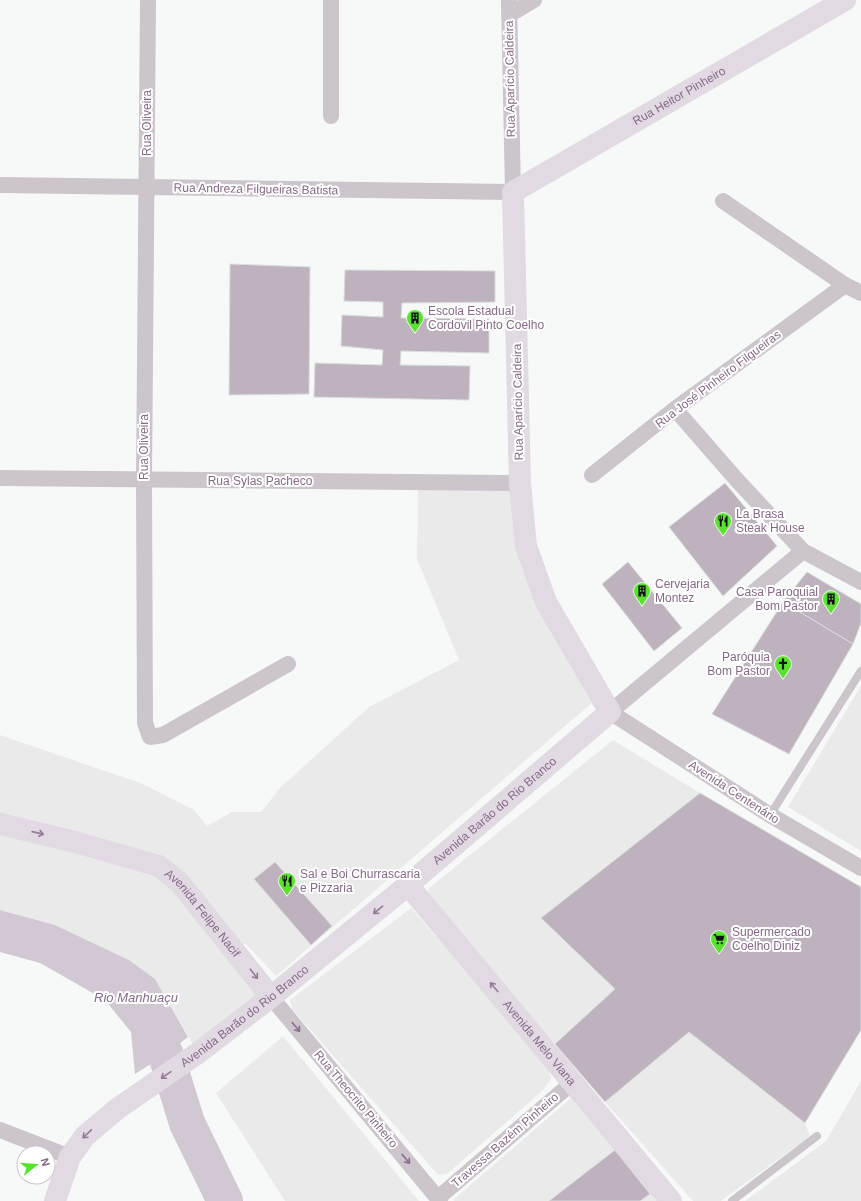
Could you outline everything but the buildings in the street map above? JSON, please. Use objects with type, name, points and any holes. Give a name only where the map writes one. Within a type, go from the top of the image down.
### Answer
[{"type":"street","name":"Rua Oliveira","points":[[148,0],[144,480],[145,723],[150,737],[163,735],[288,664]]},
{"type":"street","points":[[330,116],[331,0]]},
{"type":"street","points":[[509,7],[534,0]]},
{"type":"street","name":"Rua Heitor Pinheiro","points":[[513,192],[845,0]]},
{"type":"street","name":"Rua Aparício Caldeira","points":[[509,7],[520,483],[526,546],[546,602],[610,712]]},
{"type":"street","name":"Rua Andreza Filgueiras Batista","points":[[0,184],[146,188],[513,192]]},
{"type":"street","points":[[723,201],[845,285],[861,293]]},
{"type":"street","name":"Rua José Pinheiro Filgueiras","points":[[592,475],[675,409],[845,285]]},
{"type":"street","points":[[675,409],[736,479],[803,551],[861,582]]},
{"type":"street","name":"Rua Sylas Pacheco","points":[[0,478],[520,483]]},
{"type":"street","name":"Avenida Barão do Rio Branco","points":[[55,1201],[70,1157],[85,1136],[117,1110],[198,1053],[271,997],[408,885],[610,712],[803,551]]},
{"type":"street","name":"Avenida Centenário","points":[[610,712],[770,815],[861,868]]},
{"type":"street","name":"Avenida Felipe Nacif","points":[[0,824],[75,842],[159,866],[180,883],[271,997]]},
{"type":"street","name":"Avenida Melo Viana","points":[[408,885],[671,1201]]},
{"type":"street","name":"Rua Theocrito Pinheiro","points":[[271,997],[439,1200]]},
{"type":"street","name":"Travessa Bazém Pinheiro","points":[[439,1200],[573,1082]]},
{"type":"street","points":[[0,1130],[70,1157]]},
{"type":"lane","points":[[770,815],[861,671]]},
{"type":"lane","points":[[732,1201],[817,1136]]},
{"type":"shaded area","points":[[418,482],[520,483],[526,546],[601,695],[276,976],[247,945],[226,938],[271,997],[198,1053],[155,979],[129,960],[55,925],[0,910],[0,735],[143,784],[194,810],[207,826],[232,812],[261,812],[280,788],[369,707],[459,660],[417,559]]},
{"type":"shaded area","points":[[861,686],[861,851],[788,807]]},
{"type":"shaded area","points":[[613,740],[700,793],[541,918],[615,989],[555,1044],[428,898],[429,888]]},
{"type":"shaded area","points":[[411,908],[547,1063],[551,1079],[542,1091],[447,1174],[438,1175],[292,1009],[290,1000]]},
{"type":"shaded area","points":[[689,1032],[805,1123],[810,1136],[721,1201],[693,1201],[605,1102]]},
{"type":"shaded area","points":[[283,1036],[419,1201],[285,1201],[216,1093]]},
{"type":"shaded area","points":[[861,1081],[861,1201],[745,1201],[826,1141]]},
{"type":"shaded area","points":[[571,1098],[657,1201],[454,1201],[454,1199]]},
{"type":"water","name":"Rio Manhuaçu","points":[[0,910],[55,925],[129,960],[155,979],[188,1037],[165,1055],[135,1074],[131,1032],[105,1000],[40,963],[0,952]]},
{"type":"waterway","name":"Rio Manhuaçu","points":[[144,1011],[166,1055],[187,1123],[225,1201]]},
{"type":"place","name":"Escola Estadual Cordovil Pinto Coelho","points":[[415,333]]},
{"type":"place","name":"La Brasa Steak House","points":[[723,536]]},
{"type":"place","name":"Cervejaria Montez","points":[[642,606]]},
{"type":"place","name":"Casa Paroquial Bom Pastor","points":[[831,614]]},
{"type":"place","name":"Paróquia Bom Pastor","points":[[783,679]]},
{"type":"place","name":"Sal e Boi Churrascaria e Pizzaria","points":[[287,896]]},
{"type":"place","name":"Supermercado Coelho Diniz","points":[[719,954]]}]
